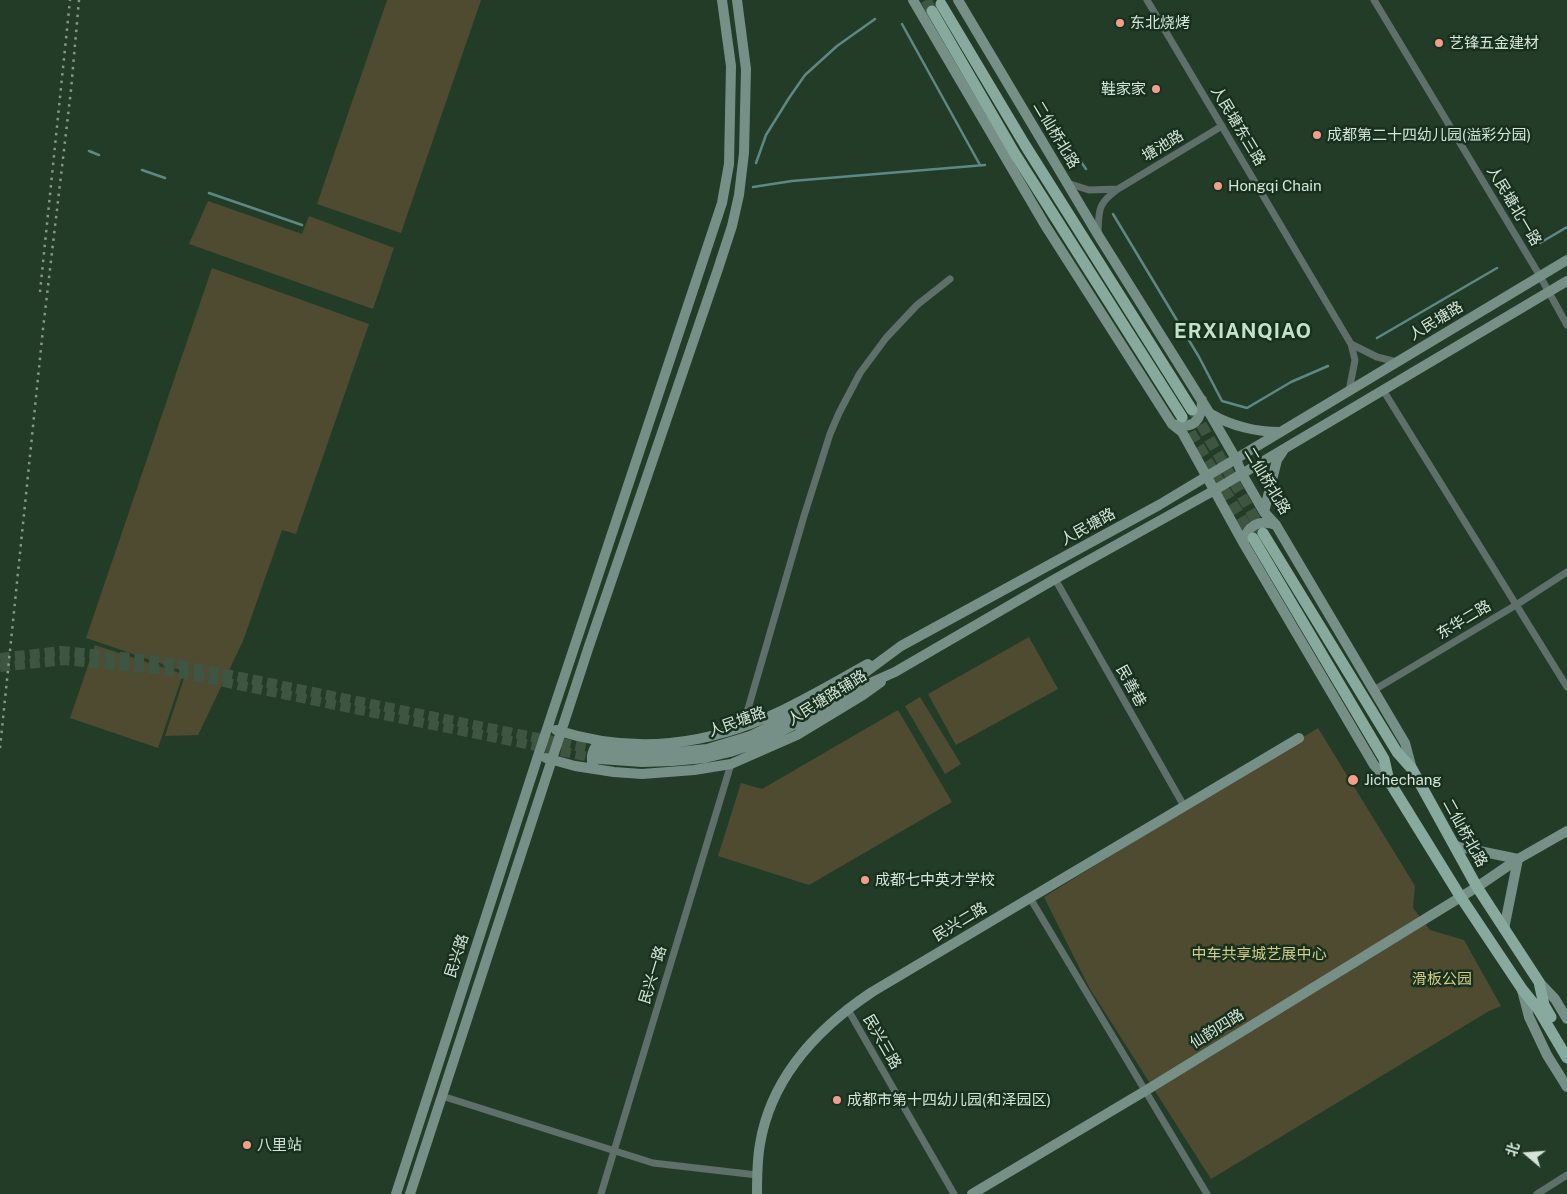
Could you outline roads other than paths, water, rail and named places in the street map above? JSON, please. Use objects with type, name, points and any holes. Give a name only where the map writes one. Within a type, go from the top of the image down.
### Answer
[{"type":"main road","points":[[1177,420],[1015,154],[937,7],[1192,410]]},
{"type":"main road","points":[[1253,539],[1397,752],[1412,769]]},
{"type":"main road","points":[[1253,539],[1384,759],[1389,781],[1460,896],[1538,1010],[1567,1058]]},
{"type":"main road","name":"二仙桥北路","points":[[1412,769],[1477,886],[1539,982],[1544,1005],[1567,1043]]},
{"type":"street","name":"民兴路","points":[[396,1194],[538,756],[722,203],[729,164],[731,66],[722,0]]},
{"type":"street","name":"民兴路","points":[[410,1194],[591,640],[732,226],[744,153],[746,69],[737,0]]},
{"type":"street","points":[[913,0],[1045,225],[1177,420],[1184,427],[1199,418],[1202,412],[1202,400]]},
{"type":"street","name":"二仙桥北路","points":[[958,0],[1098,235],[1202,400],[1264,512],[1276,525],[1374,690],[1405,743],[1412,769]]},
{"type":"street","name":"人民塘东三路","points":[[1147,0],[1351,344],[1355,360],[1350,391]]},
{"type":"street","name":"人民塘北一路","points":[[1374,0],[1540,276],[1567,325]]},
{"type":"street","name":"塘池路","points":[[1118,189],[1222,126]]},
{"type":"street","points":[[1067,183],[1089,190],[1118,189]]},
{"type":"street","points":[[1098,235],[1099,213],[1102,203],[1118,189]]},
{"type":"street","name":"人民塘路","points":[[599,755],[670,753],[707,749],[750,736],[797,714],[859,677],[900,646],[1159,505],[1567,260]]},
{"type":"street","points":[[743,726],[804,516],[830,434],[839,413],[860,373],[886,338],[917,305],[950,279]]},
{"type":"street","name":"人民塘路","points":[[599,755],[621,762],[705,758],[754,744],[788,728],[858,688],[895,672],[1055,579],[1213,491],[1567,281]]},
{"type":"street","points":[[1351,344],[1377,357],[1397,362]]},
{"type":"street","points":[[1383,390],[1567,687]]},
{"type":"street","points":[[1210,414],[1222,421],[1261,432],[1281,432]]},
{"type":"street","points":[[1177,420],[1213,491],[1253,539]]},
{"type":"street","points":[[1264,512],[1277,460],[1286,447]]},
{"type":"street","points":[[1253,539],[1246,534],[1259,523],[1265,522],[1276,525]]},
{"type":"street","name":"东华二路","points":[[1374,690],[1516,605],[1567,572]]},
{"type":"street","name":"民善巷","points":[[1055,579],[1184,806]]},
{"type":"street","name":"人民塘路辅路","points":[[538,756],[552,760],[599,755],[642,744],[673,744],[721,734],[780,711],[900,646]]},
{"type":"street","name":"人民塘路辅路","points":[[548,728],[561,732],[599,755],[642,774],[694,770],[732,764],[797,735],[863,695],[895,672]]},
{"type":"street","name":"民兴二路","points":[[757,1194],[760,1143],[781,1084],[796,1060],[811,1042],[847,1008],[1299,738]]},
{"type":"street","name":"民兴一路","points":[[601,1194],[732,764]]},
{"type":"street","name":"仙韵四路","points":[[972,1194],[1145,1091],[1518,859],[1567,831]]},
{"type":"street","points":[[1455,846],[1518,859],[1504,929]]},
{"type":"street","points":[[1030,898],[1207,1194]]},
{"type":"street","name":"二仙桥北路","points":[[1539,982],[1555,999],[1567,1019]]},
{"type":"street","points":[[1522,989],[1529,1017],[1547,1055],[1567,1087]]},
{"type":"street","name":"民兴三路","points":[[847,1008],[954,1194]]},
{"type":"street","points":[[428,1092],[653,1163],[757,1175]]},
{"type":"street","points":[[1537,1194],[1567,1175]]},
{"type":"waterway","points":[[756,163],[766,135],[805,75],[837,46],[875,19]]},
{"type":"waterway","points":[[902,24],[980,165]]},
{"type":"waterway","points":[[89,151],[99,155]]},
{"type":"waterway","points":[[1074,159],[1079,159],[1086,169]]},
{"type":"waterway","points":[[753,187],[792,181],[985,165]]},
{"type":"waterway","points":[[142,170],[165,178]]},
{"type":"waterway","points":[[209,193],[302,225]]},
{"type":"waterway","points":[[1113,214],[1199,357],[1222,401],[1247,408],[1291,382],[1328,366]]},
{"type":"waterway","points":[[1540,243],[1567,227]]},
{"type":"waterway","points":[[1377,338],[1497,268]]},
{"type":"tunnel","points":[[926,0],[932,11]]},
{"type":"tunnel","points":[[1193,410],[1263,533]]},
{"type":"tunnel","points":[[1182,418],[1253,538]]},
{"type":"tunnel","points":[[0,658],[62,651],[162,661],[601,751]]},
{"type":"tunnel","points":[[0,667],[65,660],[165,670],[599,759]]},
{"type":"railway","points":[[40,292],[70,0]]},
{"type":"railway","points":[[0,748],[79,0]]},
{"type":"place","name":"东北烧烤","points":[[1120,23]]},
{"type":"place","name":"艺锋五金建材","points":[[1439,43]]},
{"type":"place","name":"鞋家家","points":[[1156,89]]},
{"type":"place","name":"成都第二十四幼儿园(溢彩分园)","points":[[1317,135]]},
{"type":"place","name":"Hongqi Chain","points":[[1218,186]]},
{"type":"place","name":"Jichechang","points":[[1353,780]]},
{"type":"place","name":"成都七中英才学校","points":[[865,880]]},
{"type":"place","name":"成都市第十四幼儿园(和泽园区)","points":[[837,1100]]},
{"type":"place","name":"八里站","points":[[247,1145]]},
{"type":"district","name":"ERXIANQIAO","points":[[1243,332]]},
{"type":"park label","name":"中车共享城艺展中心","points":[[1259,954]]},
{"type":"park label","name":"滑板公园","points":[[1442,979]]}]
